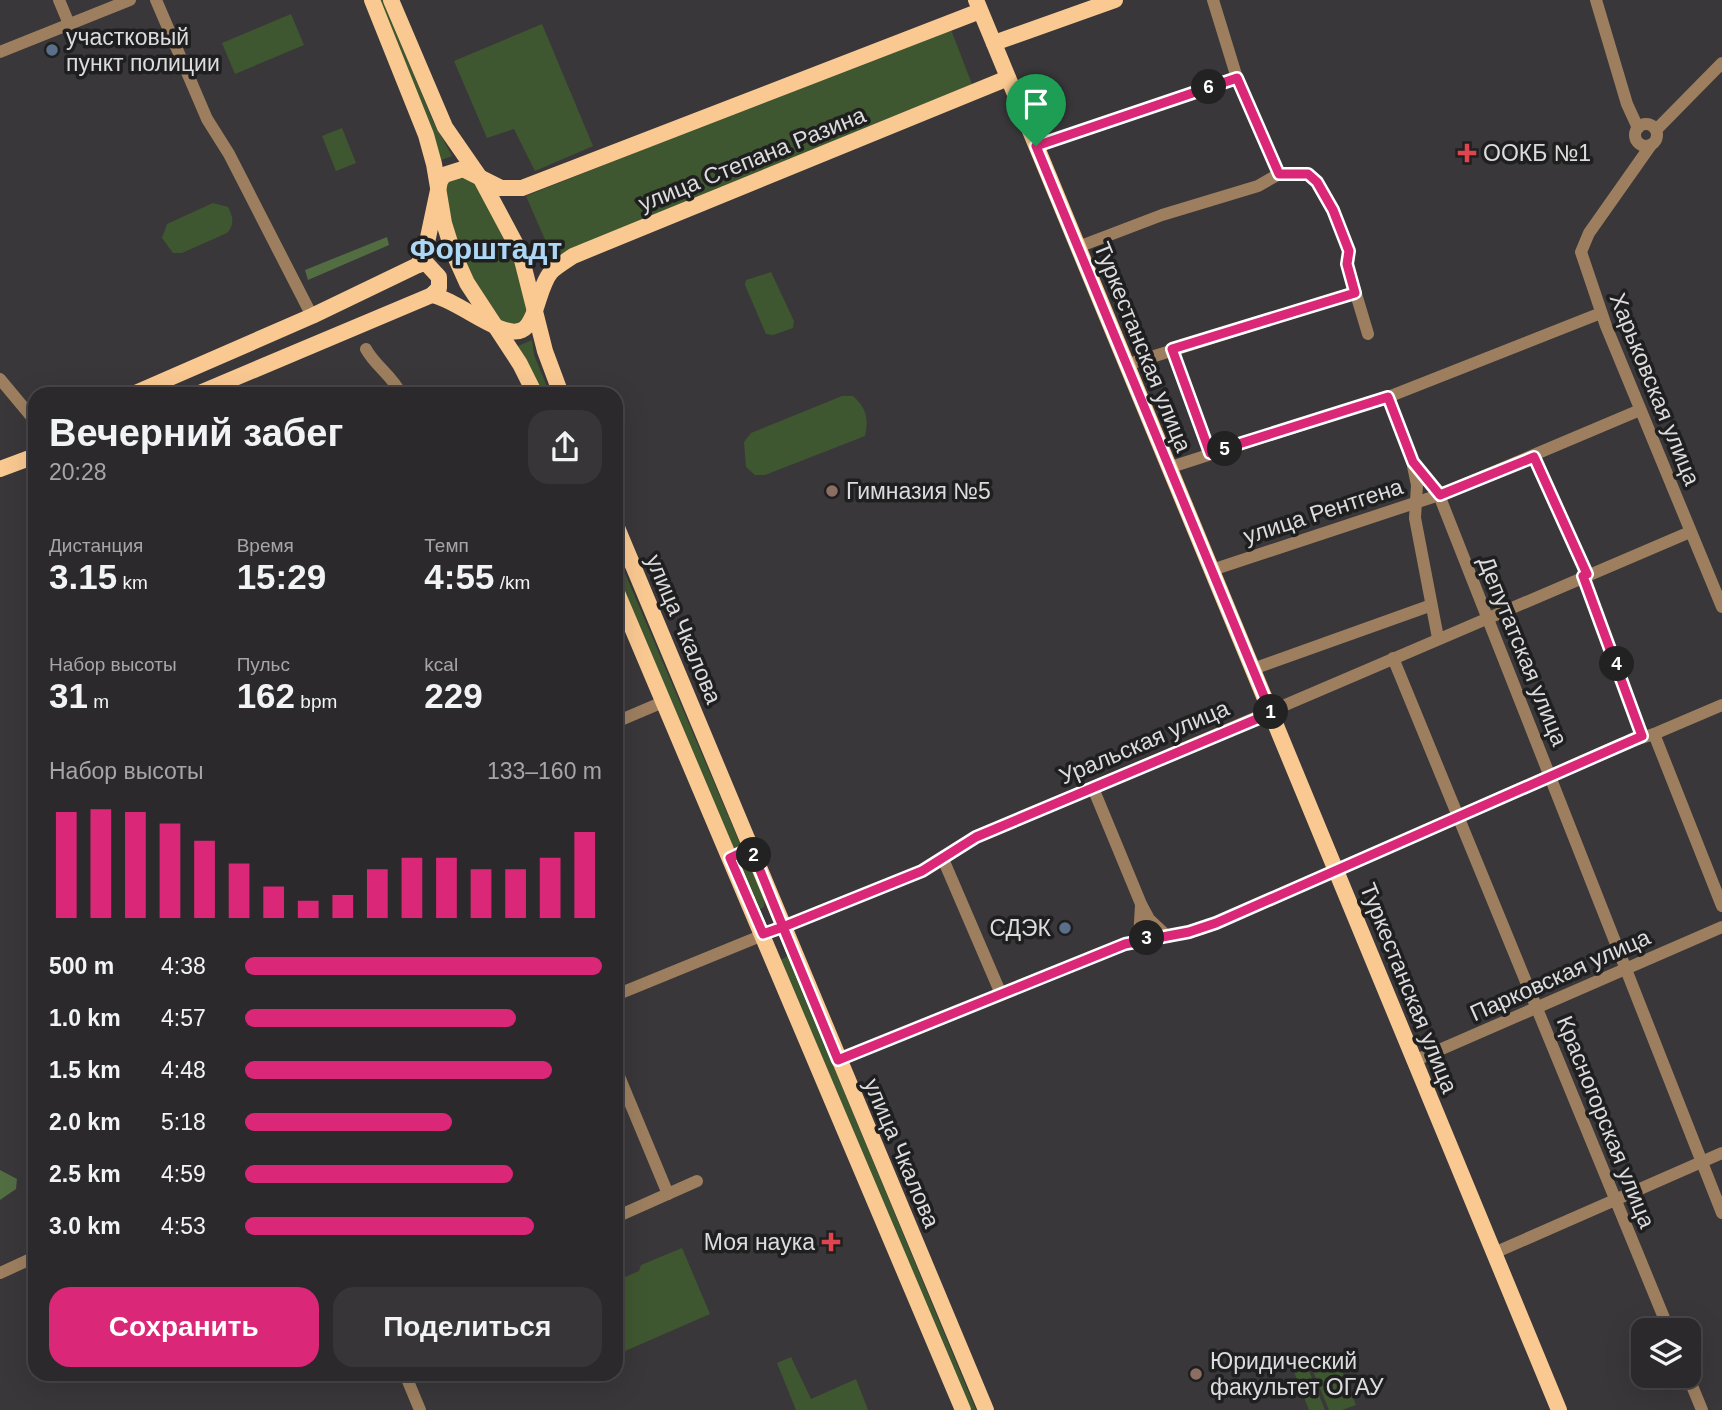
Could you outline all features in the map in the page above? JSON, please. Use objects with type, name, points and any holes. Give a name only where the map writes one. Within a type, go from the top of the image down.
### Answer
[{"type":"main road","points":[[372,0],[426,135],[453,253],[492,326],[520,364],[532,387]]},
{"type":"main road","points":[[391,0],[445,127],[481,179],[520,252],[545,351],[558,387]]},
{"type":"main road","points":[[994,43],[1115,0]]},
{"type":"main road","points":[[418,265],[426,247],[444,175],[456,169],[470,172],[500,188],[516,189],[549,180],[978,6]]},
{"type":"main road","name":"Туркестанская улица","points":[[978,6],[1559,1410]]},
{"type":"main road","name":"улица Степана Разина","points":[[492,326],[512,333],[522,331],[529,325],[551,272],[586,250],[1008,79]]},
{"type":"main road","points":[[149,387],[312,316],[418,265],[426,263],[439,277],[439,288],[432,295],[214,387]]},
{"type":"main road","points":[[432,295],[457,303],[492,326]]},
{"type":"main road","points":[[0,469],[28,459]]},
{"type":"main road","name":"улица Чкалова","points":[[623,542],[986,1410]]},
{"type":"main road","name":"улица Чкалова","points":[[623,607],[962,1410]]},
{"type":"main road","points":[[730,858],[751,848]]},
{"type":"main road","name":"Уральская улица","points":[[763,934],[783,927]]},
{"type":"street","points":[[59,0],[69,24]]},
{"type":"street","points":[[0,51],[130,0]]},
{"type":"street","points":[[156,0],[207,119],[229,154],[312,316]]},
{"type":"street","points":[[1213,0],[1237,78],[1279,174]]},
{"type":"street","points":[[1596,0],[1637,134],[1643,146],[1651,145]]},
{"type":"street","points":[[1632,173],[1656,141],[1656,130],[1722,62]]},
{"type":"street","points":[[1036,146],[1237,78]]},
{"type":"street","points":[[1632,173],[1637,134],[1648,125],[1656,130]]},
{"type":"street","name":"Харьковская улица","points":[[1632,173],[1584,242],[1581,252],[1583,263],[1640,410],[1722,607]]},
{"type":"street","points":[[1078,247],[1162,215],[1258,186],[1279,174],[1308,174],[1317,182],[1333,210],[1349,251],[1347,264],[1368,334]]},
{"type":"street","points":[[1126,365],[1355,293]]},
{"type":"street","points":[[1168,468],[1388,397],[1601,313]]},
{"type":"street","points":[[366,349],[372,360],[398,387]]},
{"type":"street","points":[[1172,349],[1210,453]]},
{"type":"street","points":[[0,379],[28,413]]},
{"type":"street","points":[[1388,397],[1413,462],[1417,485],[1414,503],[1429,606],[1437,638]]},
{"type":"street","name":"улица Рентгена","points":[[1212,570],[1440,495],[1640,410]]},
{"type":"street","points":[[1534,457],[1585,575],[1648,735],[1722,905]]},
{"type":"street","points":[[1413,462],[1440,495]]},
{"type":"street","name":"Депутатская улица","points":[[1440,495],[1722,1213]]},
{"type":"street","name":"Уральская улица","points":[[783,927],[922,871],[976,837],[1271,713],[1437,638],[1690,531]]},
{"type":"street","points":[[1253,669],[1429,606]]},
{"type":"street","name":"Красногорская улица","points":[[1393,658],[1664,1318]]},
{"type":"street","points":[[623,719],[663,702]]},
{"type":"street","points":[[838,1060],[1139,939],[1202,928],[1549,775],[1722,705]]},
{"type":"street","points":[[1093,788],[1141,904],[1149,919],[1167,936]]},
{"type":"street","points":[[943,859],[1001,994]]},
{"type":"street","points":[[1139,939],[1141,904]]},
{"type":"street","name":"Парковская улица","points":[[1414,1061],[1722,927]]},
{"type":"street","name":"Уральская улица","points":[[623,992],[763,934]]},
{"type":"street","points":[[623,1086],[668,1194]]},
{"type":"street","points":[[1494,1253],[1722,1153]]},
{"type":"street","points":[[623,1214],[697,1181]]},
{"type":"street","points":[[0,1273],[28,1260]]},
{"type":"street","points":[[408,1381],[420,1410]]},
{"type":"street","points":[[1693,1388],[1702,1410]]},
{"type":"green space","points":[[375,0],[384,0],[432,119],[452,156],[439,161]]},
{"type":"green space","points":[[291,14],[304,45],[235,74],[222,43]]},
{"type":"green space","points":[[542,24],[593,146],[535,171],[514,129],[487,138],[454,61]]},
{"type":"green space","points":[[950,27],[973,87],[553,258],[526,196]]},
{"type":"green space","points":[[342,128],[356,163],[336,171],[322,136]]},
{"type":"green space","points":[[465,176],[490,202],[514,258],[528,313],[516,325],[497,321],[478,289],[457,240],[445,186],[450,180]]},
{"type":"green space","points":[[213,203],[228,207],[232,217],[230,230],[182,253],[173,253],[162,238],[167,224]]},
{"type":"green space","points":[[387,237],[389,245],[308,280],[305,270]]},
{"type":"green space","points":[[771,272],[794,321],[793,328],[773,335],[766,334],[745,285],[746,280]]},
{"type":"green space","points":[[532,340],[534,355],[547,387],[539,387],[524,356],[516,347]]},
{"type":"green space","points":[[842,396],[853,396],[864,409],[867,424],[865,436],[765,475],[755,475],[746,467],[744,442],[751,433]]},
{"type":"green space","points":[[623,568],[741,846],[733,850],[623,589]]},
{"type":"green space","points":[[742,857],[747,857],[764,896],[764,907],[760,909],[739,861]]},
{"type":"green space","points":[[788,956],[976,1410],[969,1410],[780,960]]},
{"type":"green space","points":[[0,1170],[17,1179],[16,1189],[0,1200]]},
{"type":"green space","points":[[682,1248],[710,1314],[623,1352],[623,1278],[639,1271],[641,1265]]},
{"type":"green space","points":[[1335,1354],[1356,1405],[1342,1410],[1329,1410],[1310,1364]]},
{"type":"green space","points":[[791,1357],[811,1399],[856,1379],[868,1410],[796,1410],[777,1363]]},
{"type":"green space","points":[[1307,1366],[1325,1410],[1309,1410],[1294,1372]]},
{"type":"place","name":"участковый пункт полиции","points":[[52,50]]},
{"type":"place","name":"ООКБ №1","points":[[1467,153]]},
{"type":"place","name":"Гимназия №5","points":[[832,491]]},
{"type":"place","name":"СДЭК","points":[[1065,928]]},
{"type":"place","name":"Моя наука","points":[[831,1242]]},
{"type":"place","name":"Юридический факультет ОГАУ","points":[[1196,1374]]},
{"type":"district","name":"Форштадт","points":[[486,248]]},
{"type":"route","points":[[1036,146],[1237,78],[1279,174],[1308,174],[1317,182],[1333,210],[1349,251],[1347,264],[1355,293],[1172,349],[1210,453],[1388,397],[1413,462],[1440,495],[1534,457],[1563,515],[1587,574],[1583,576],[1600,613],[1642,736],[1216,923],[1174,936],[1139,939],[1125,944],[838,1060],[783,927],[763,934],[730,858],[751,848],[783,927],[922,871],[976,837],[1271,713],[1036,146]]}]
